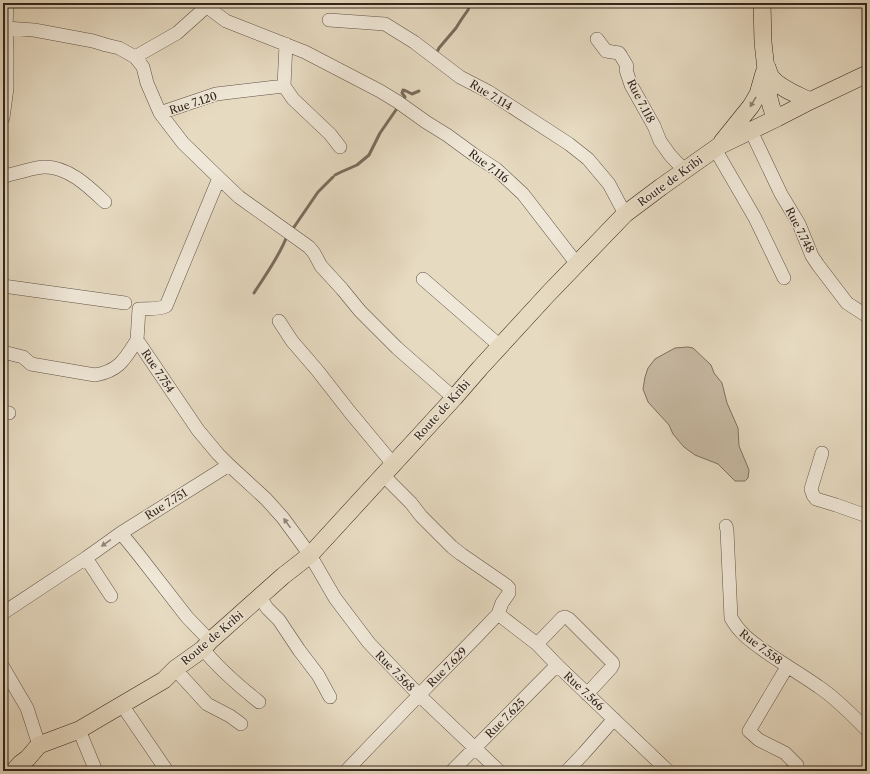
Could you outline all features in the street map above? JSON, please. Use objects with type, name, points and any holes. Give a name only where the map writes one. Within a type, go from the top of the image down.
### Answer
[{"type":"main road","points":[[762,3],[763,42],[769,98],[772,109],[777,118]]},
{"type":"main road","points":[[766,65],[771,77],[778,84],[790,92],[810,100]]},
{"type":"main road","points":[[717,147],[751,106],[758,94],[766,65]]},
{"type":"main road","name":"Route de Kribi","points":[[14,771],[39,745],[80,730],[164,680],[175,669],[206,645],[283,576],[310,555],[548,294],[625,214],[717,147],[810,100],[867,74]]},
{"type":"street","points":[[3,118],[7,88],[5,51],[7,3]]},
{"type":"street","name":"Rue 7.116","points":[[135,57],[178,33],[205,8],[210,9],[226,21],[286,44],[317,58],[398,102],[500,172],[523,194],[577,264]]},
{"type":"street","name":"Rue 7.114","points":[[329,20],[385,24],[414,42],[460,77],[489,92],[569,144],[588,159],[609,184],[625,214]]},
{"type":"street","points":[[6,28],[34,30],[93,41],[119,48],[135,57]]},
{"type":"street","name":"Rue 7.118","points":[[597,39],[606,50],[619,53],[621,56],[627,66],[626,70],[632,85],[654,126],[660,141],[670,155],[684,170]]},
{"type":"street","points":[[286,44],[284,86],[293,99],[330,134],[340,147]]},
{"type":"street","name":"Rue 7.120","points":[[135,57],[143,67],[147,83],[160,114],[216,94],[284,86]]},
{"type":"street","points":[[160,114],[183,143],[218,178],[240,197],[309,246],[321,266],[360,311],[397,348],[454,398]]},
{"type":"street","name":"Rue 7.748","points":[[751,131],[781,194],[799,224],[812,256],[847,303],[867,316]]},
{"type":"street","points":[[717,147],[755,218],[784,278]]},
{"type":"street","points":[[3,177],[36,168],[54,168],[68,173],[105,202]]},
{"type":"street","points":[[137,340],[139,309],[164,308],[166,306],[218,178]]},
{"type":"street","points":[[423,280],[500,346]]},
{"type":"street","points":[[3,286],[125,303]]},
{"type":"street","points":[[279,321],[292,341],[349,411],[388,469]]},
{"type":"street","name":"Rue 7.754","points":[[3,352],[23,357],[31,364],[95,375],[105,373],[113,369],[124,360],[137,340],[198,430],[229,465]]},
{"type":"street","points":[[822,453],[811,489],[813,495],[816,499],[867,516]]},
{"type":"street","points":[[229,465],[266,499],[283,518],[310,555]]},
{"type":"street","name":"Rue 7.751","points":[[3,613],[121,533],[229,465]]},
{"type":"street","name":"Rue 7.629","points":[[346,771],[498,614],[502,603],[509,593],[509,588],[460,554],[421,516],[388,469]]},
{"type":"street","name":"Rue 7.558","points":[[726,526],[728,530],[731,618],[736,626],[744,637],[831,696],[867,730]]},
{"type":"street","points":[[121,533],[187,617],[206,645],[214,663],[259,702]]},
{"type":"street","name":"Rue 7.568","points":[[310,555],[346,615],[369,643],[419,695],[499,771]]},
{"type":"street","points":[[86,558],[112,596]]},
{"type":"street","points":[[260,597],[267,608],[279,620],[318,675],[330,698]]},
{"type":"street","name":"Rue 7.566","points":[[498,614],[536,644],[557,666],[668,771]]},
{"type":"street","points":[[536,644],[562,618],[565,617],[569,619],[613,664],[587,694]]},
{"type":"street","name":"Rue 7.625","points":[[452,771],[557,666]]},
{"type":"street","points":[[3,667],[27,708],[39,745]]},
{"type":"street","points":[[787,667],[749,730],[759,740],[785,753],[797,765],[790,771]]},
{"type":"street","points":[[175,669],[207,704],[230,716],[241,724]]},
{"type":"street","points":[[122,705],[164,770]]},
{"type":"street","points":[[567,771],[614,719]]},
{"type":"street","points":[[80,730],[96,771]]},
{"type":"shaded area","points":[[675,348],[693,348],[711,365],[714,373],[722,383],[727,403],[738,428],[739,446],[749,470],[748,478],[745,481],[735,481],[718,464],[695,455],[684,447],[673,434],[669,425],[648,402],[643,389],[648,368],[655,359]]},
{"type":"waterway","points":[[436,54],[439,48],[456,28],[468,10],[470,3]]},
{"type":"waterway","points":[[402,102],[405,97],[402,93],[403,90],[412,94],[419,91]]},
{"type":"waterway","points":[[335,175],[357,165],[369,155],[380,133],[398,107]]},
{"type":"waterway","points":[[292,230],[318,192],[333,177]]},
{"type":"waterway","points":[[254,293],[276,258],[287,236]]}]
